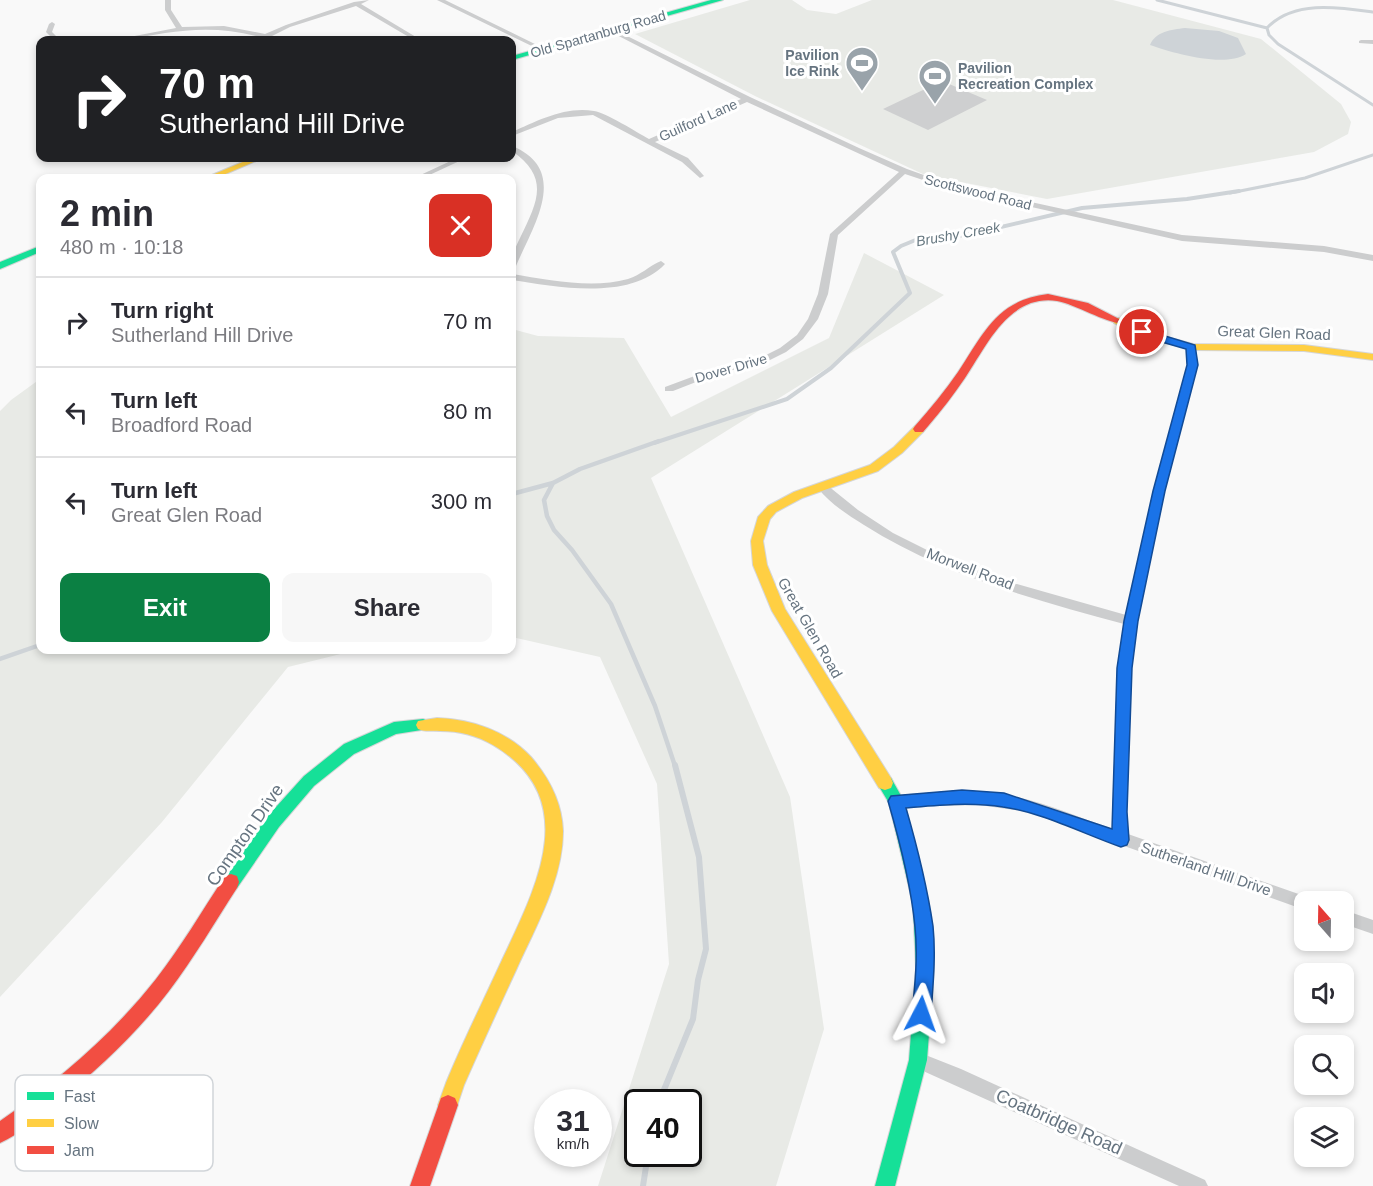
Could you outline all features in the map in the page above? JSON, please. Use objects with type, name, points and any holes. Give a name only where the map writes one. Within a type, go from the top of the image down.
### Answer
[{"type":"street","points":[[168,0],[168,10],[179,28]]},
{"type":"street","points":[[268,36],[294,24],[366,0]]},
{"type":"street","points":[[440,0],[515,36]]},
{"type":"street","name":"Old Spartanburg Road","points":[[516,57],[719,0]]},
{"type":"street","points":[[356,3],[411,36]]},
{"type":"street","points":[[52,24],[49,32],[53,36]]},
{"type":"street","points":[[140,36],[179,28],[227,28],[252,36]]},
{"type":"street","name":"Scottswood Road","points":[[611,30],[747,99],[904,171],[961,190],[1182,238],[1324,249],[1373,258]]},
{"type":"street","points":[[516,37],[542,49]]},
{"type":"street","points":[[1361,42],[1373,42]]},
{"type":"street","name":"Guilford Lane","points":[[650,141],[747,99]]},
{"type":"street","points":[[516,132],[556,116],[589,112],[603,116],[685,160],[700,176]]},
{"type":"street","points":[[516,151],[534,164],[542,183],[540,202],[516,257]]},
{"type":"street","points":[[219,174],[249,162]]},
{"type":"street","points":[[427,174],[453,162]]},
{"type":"street","name":"Dover Drive","points":[[669,389],[711,373],[765,359],[783,350],[800,337],[813,319],[824,294],[834,234],[904,171]]},
{"type":"street","points":[[0,266],[36,251]]},
{"type":"street","points":[[516,279],[572,286],[599,286],[636,279],[661,264]]},
{"type":"street","name":"Great Glen Road","points":[[885,1186],[918,1060],[925,968],[924,927],[908,844],[896,801],[779,611],[765,582],[757,557],[758,531],[767,512],[787,499],[863,474],[891,457],[954,386],[991,327],[1012,308],[1027,301],[1043,297],[1070,301],[1142,332],[1191,347],[1333,351],[1373,357]]},
{"type":"street","points":[[1121,840],[1119,812],[1124,668],[1131,621],[1159,491],[1193,365],[1191,347]]},
{"type":"street","name":"Morwell Road","points":[[823,488],[863,522],[944,561],[998,582],[1131,621]]},
{"type":"street","name":"Compton Drive","points":[[76,1075],[150,1001],[173,972],[270,826],[313,775],[345,750],[372,736],[421,723],[459,724],[484,732],[505,743],[530,764],[545,786],[551,800],[556,834],[546,884],[455,1083],[420,1186]]},
{"type":"street","name":"Sutherland Hill Drive","points":[[896,801],[962,797],[1004,800],[1028,806],[1294,899]]},
{"type":"street","points":[[1354,920],[1373,927]]},
{"type":"street","name":"Coatbridge Road","points":[[918,1060],[1199,1186]]},
{"type":"street","name":"Compton Drive","points":[[0,1133],[15,1123]]},
{"type":"shaded area","points":[[750,0],[792,0],[807,10],[836,14],[872,0],[1113,0],[1261,39],[1341,104],[1351,122],[1348,134],[1314,152],[1047,199],[925,175],[755,96],[635,34]]},
{"type":"shaded area","points":[[1185,28],[1219,31],[1238,38],[1246,54],[1225,60],[1198,58],[1150,45],[1160,34]]},
{"type":"shaded area","points":[[864,253],[944,295],[651,478],[790,797],[824,1029],[776,1186],[598,1186],[604,1167],[612,1167],[612,1142],[624,1105],[624,1167],[702,1167],[702,1089],[629,1089],[669,964],[657,784],[600,657],[516,638],[516,330],[538,336],[624,338],[671,417],[829,338]]},
{"type":"shaded area","points":[[36,382],[36,654],[341,654],[288,667],[162,822],[0,997],[0,411]]},
{"type":"building","name":"Pavilion Recreation Complex","points":[[942,81],[987,100],[928,130],[883,109]]},
{"type":"waterway","points":[[1157,0],[1267,28]]},
{"type":"waterway","name":"Brushy Creek","points":[[1267,28],[1278,19],[1303,9],[1331,7],[1373,12]]},
{"type":"waterway","name":"Brushy Creek","points":[[1267,28],[1269,35],[1278,44],[1373,105]]},
{"type":"waterway","name":"Brushy Creek","points":[[1230,193],[1305,178],[1373,155]]},
{"type":"waterway","name":"Brushy Creek","points":[[654,443],[787,399],[831,368],[910,293],[893,252],[901,246],[918,239],[967,235],[1082,208],[1187,199],[1239,191]]},
{"type":"waterway","name":"Brushy Creek","points":[[553,483],[580,469],[659,441]]},
{"type":"waterway","name":"Brushy Creek","points":[[516,493],[553,483]]},
{"type":"waterway","points":[[553,483],[544,500],[547,516],[554,530],[572,550],[611,604],[655,706],[675,766]]},
{"type":"waterway","name":"Brushy Creek","points":[[0,659],[36,646]]},
{"type":"waterway","points":[[664,1089],[693,1019],[698,980],[706,949],[699,857],[675,765]]},
{"type":"waterway","points":[[643,1186],[646,1167]]},
{"type":"traffic: fast","points":[[516,57],[719,0]]},
{"type":"traffic: fast","points":[[0,266],[36,251]]},
{"type":"traffic: fast","points":[[231,882],[273,822],[309,781],[349,749],[394,728],[423,725]]},
{"type":"traffic: fast","points":[[885,783],[896,801],[921,904],[925,968],[918,1060],[885,1186]]},
{"type":"traffic: slow","points":[[219,174],[249,162]]},
{"type":"traffic: slow","points":[[1118,321],[1148,335],[1193,347],[1304,348],[1373,357]]},
{"type":"traffic: slow","points":[[885,783],[779,611],[760,565],[757,541],[764,517],[772,509],[798,495],[874,468],[898,450],[919,429]]},
{"type":"traffic: slow","points":[[423,725],[462,726],[486,734],[519,755],[540,779],[551,804],[555,830],[552,857],[545,884],[455,1083],[448,1105]]},
{"type":"traffic: jam","points":[[919,429],[952,388],[996,324],[1018,305],[1032,299],[1057,298],[1084,305],[1118,321]]},
{"type":"traffic: jam","points":[[76,1075],[117,1037],[151,999],[231,882]]},
{"type":"traffic: jam","points":[[420,1186],[448,1105]]},
{"type":"traffic: jam","points":[[0,1133],[15,1122]]},
{"type":"place","name":"Pavilion Ice Rink","points":[[862,92]]},
{"type":"place","name":"Pavilion Recreation Complex","points":[[935,105]]},
{"type":"route","points":[[921,1014],[925,968],[924,927],[908,844],[896,801],[988,797],[1028,806],[1121,840],[1119,812],[1124,668],[1131,621],[1159,491],[1193,365],[1191,347],[1142,332]]}]
